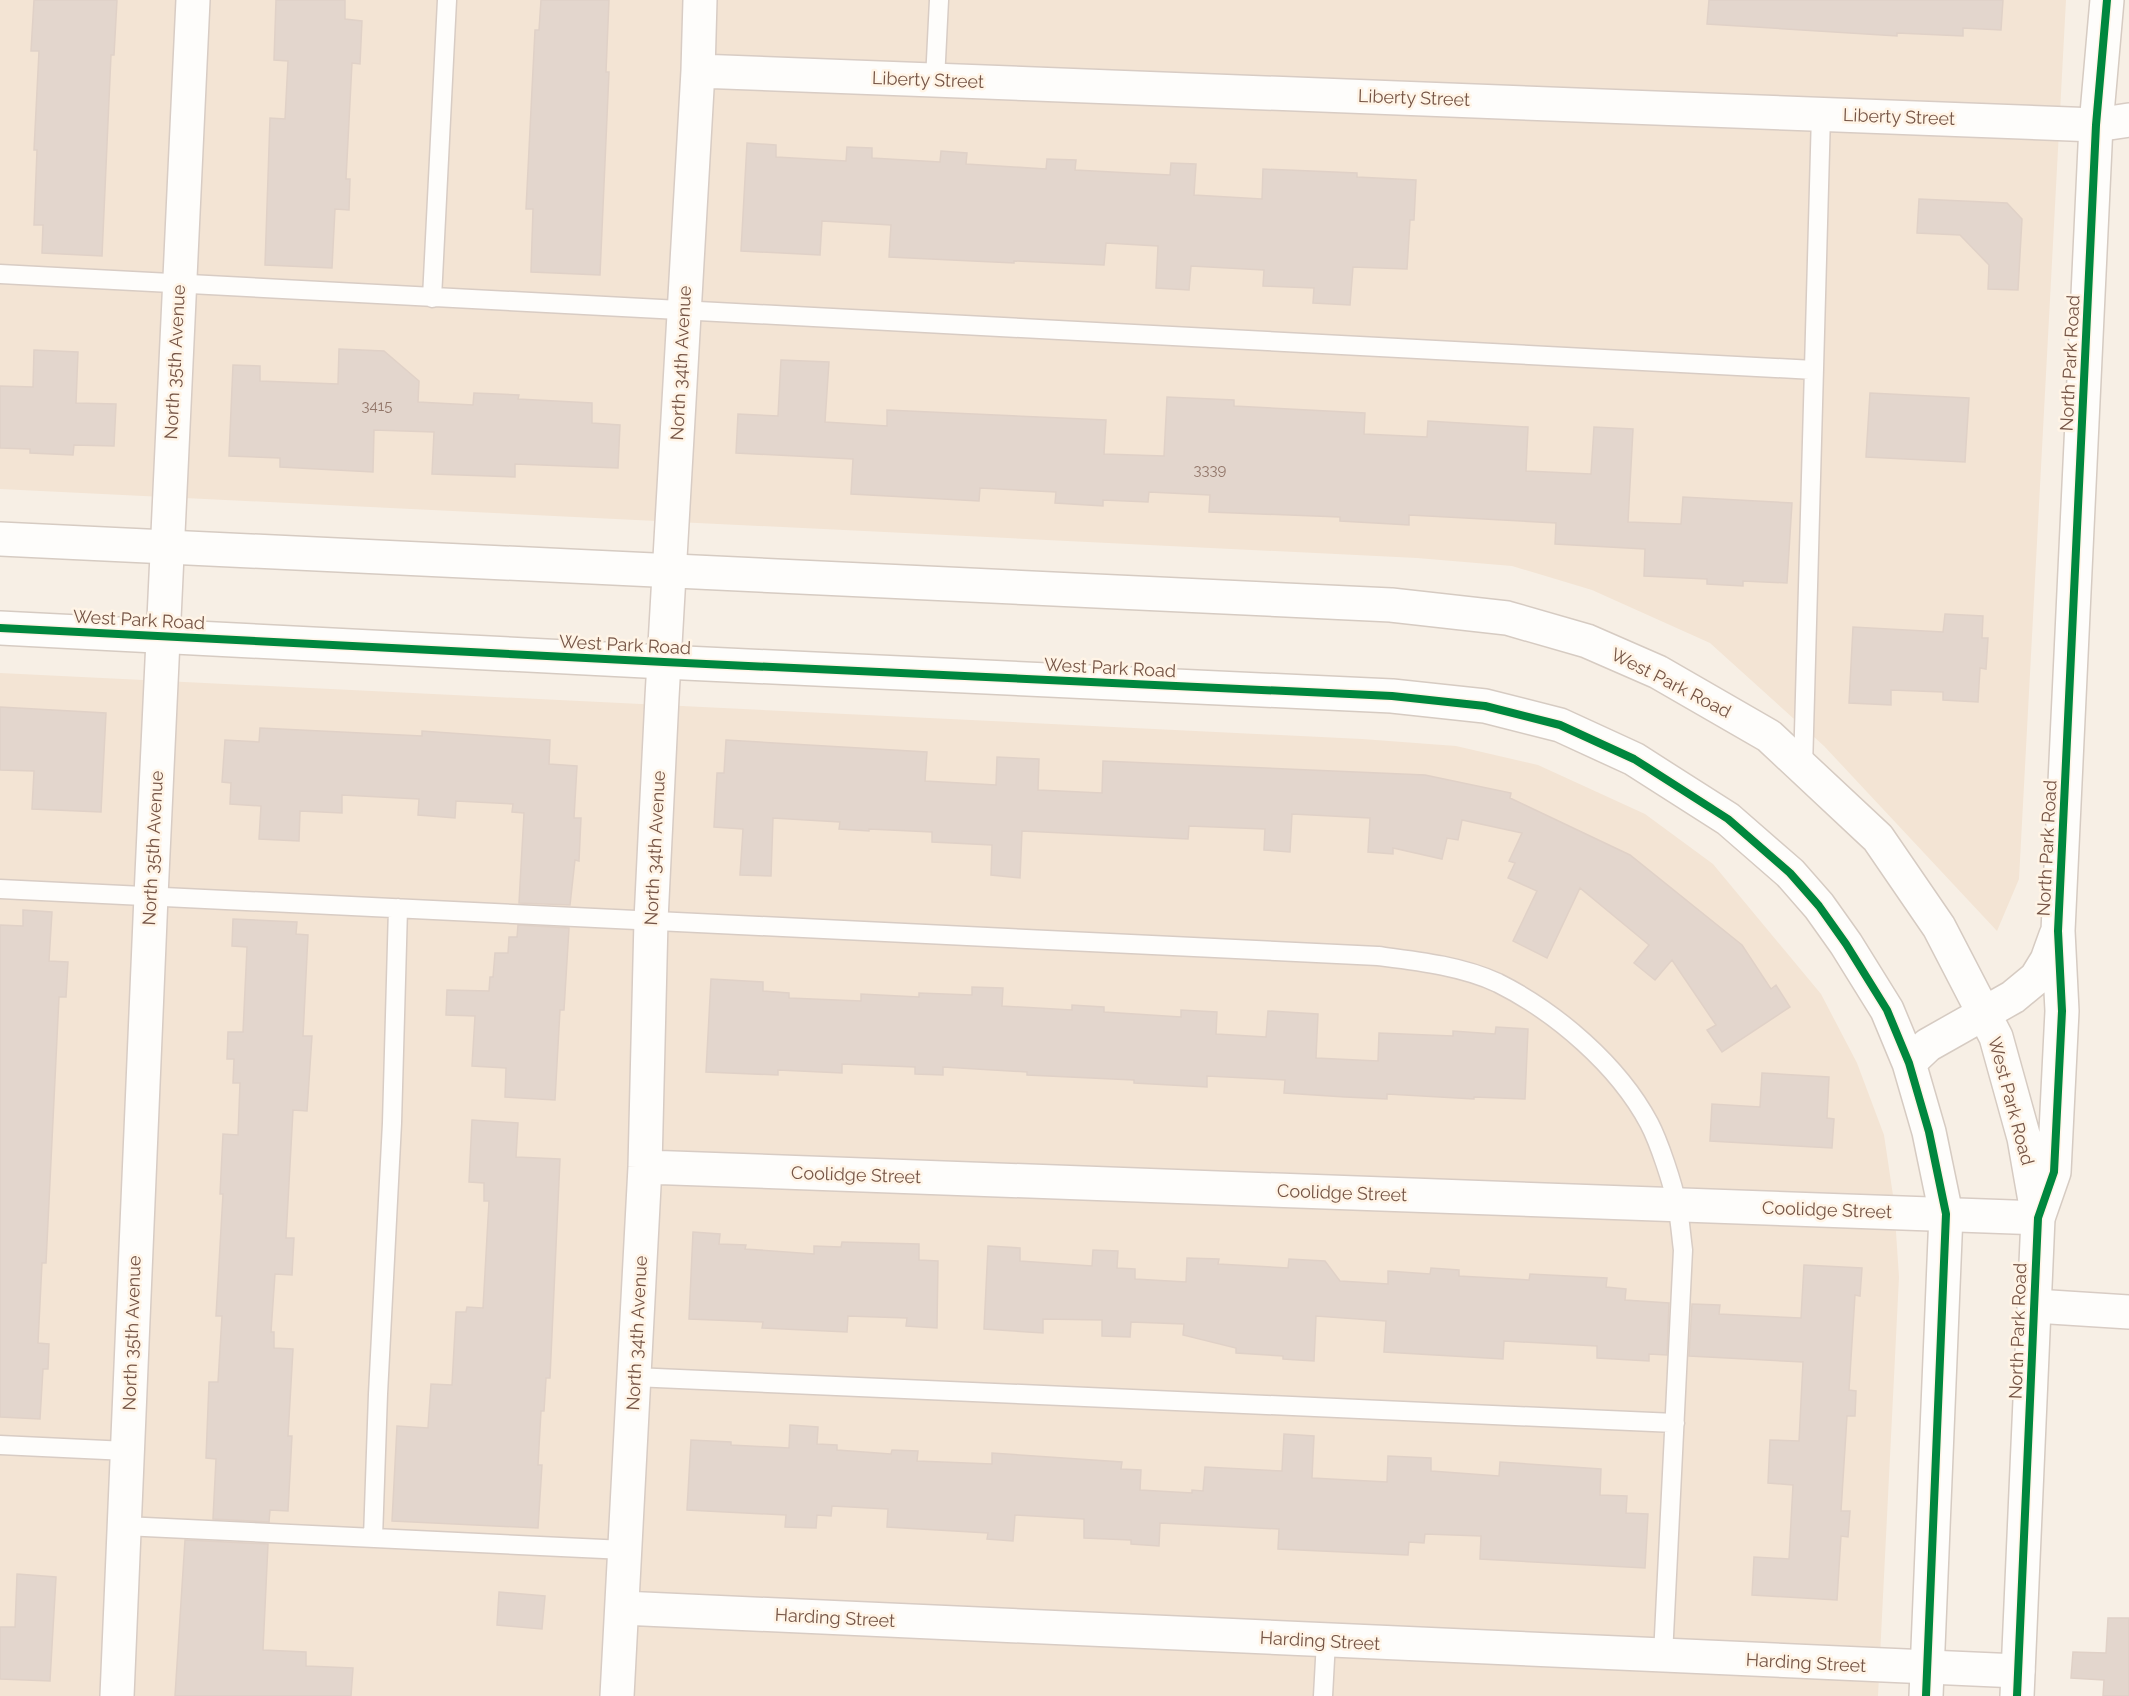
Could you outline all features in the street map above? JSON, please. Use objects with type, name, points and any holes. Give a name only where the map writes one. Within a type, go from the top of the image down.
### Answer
[{"type":"street","name":"North 35th Avenue","points":[[117,1696],[166,549],[193,0]]},
{"type":"street","name":"North 34th Avenue","points":[[617,1696],[645,1167],[651,920],[668,572],[698,71],[700,0]]},
{"type":"street","name":"North Park Road","points":[[2017,1684],[2038,1218],[2054,1172],[2062,1011],[2058,931],[2096,125],[2107,0]]},
{"type":"street","name":"Liberty Street","points":[[698,71],[2096,125],[2129,120]]},
{"type":"street","name":"West Park Road","points":[[0,539],[166,549],[1391,605],[1507,618],[1587,641],[1658,672],[1769,735],[1878,838],[1939,927],[1996,1037],[2024,1138],[2038,1218]]},
{"type":"street","name":"West Park Road","points":[[0,628],[1392,696],[1485,706],[1560,725],[1634,759],[1728,819],[1790,873],[1819,906],[1846,944],[1887,1010],[1909,1063],[1929,1132],[1946,1214]]},
{"type":"street","points":[[1909,1063],[1928,1045],[2013,997],[2036,978],[2047,960],[2058,931]]},
{"type":"street","name":"Coolidge Street","points":[[645,1167],[2038,1218]]},
{"type":"street","points":[[1927,1682],[1946,1214]]},
{"type":"street","points":[[2035,1306],[2129,1312]]},
{"type":"street","name":"Harding Street","points":[[622,1608],[1663,1656],[1927,1682],[2017,1684]]},
{"type":"lane","points":[[432,297],[447,0]]},
{"type":"lane","points":[[935,80],[939,0]]},
{"type":"lane","points":[[1803,768],[1821,114]]},
{"type":"lane","points":[[0,274],[1814,370]]},
{"type":"lane","points":[[0,889],[1378,956],[1439,964],[1497,982],[1546,1012],[1594,1052],[1623,1083],[1649,1124],[1677,1205],[1683,1250],[1663,1656]]},
{"type":"lane","points":[[373,1538],[392,1123],[398,908]]},
{"type":"lane","points":[[634,1377],[1674,1423]]},
{"type":"lane","points":[[0,1444],[128,1451]]},
{"type":"lane","points":[[124,1526],[625,1550]]},
{"type":"lane","points":[[1323,1696],[1326,1641]]},
{"type":"shaded area","points":[[0,0],[2066,0],[2019,879],[1997,931],[1824,746],[1710,643],[1592,590],[1512,566],[1417,558],[0,489]]},
{"type":"shaded area","points":[[0,673],[1362,739],[1456,746],[1538,765],[1645,814],[1713,864],[1821,994],[1857,1063],[1884,1135],[1894,1202],[1899,1277],[1878,1696],[0,1696]]},
{"type":"building","points":[[34,0],[117,0],[114,55],[111,55],[102,256],[42,253],[43,225],[34,225],[37,150],[34,150],[39,51],[31,51]]},
{"type":"building","points":[[276,0],[345,0],[345,19],[362,21],[360,64],[352,63],[346,179],[350,179],[349,210],[335,209],[332,268],[265,265],[270,118],[285,119],[288,61],[274,60]]},
{"type":"building","points":[[541,0],[609,0],[606,72],[609,72],[600,275],[531,272],[533,209],[526,209],[535,30],[539,30]]},
{"type":"building","points":[[1709,0],[2003,0],[2001,30],[1963,28],[1963,36],[1897,33],[1897,36],[1707,24]]},
{"type":"building","points":[[747,143],[776,145],[776,157],[846,161],[847,147],[872,148],[872,158],[940,162],[941,151],[967,153],[966,164],[1046,169],[1047,159],[1076,160],[1075,170],[1170,175],[1171,163],[1196,164],[1194,195],[1262,199],[1263,169],[1357,173],[1357,177],[1416,180],[1414,220],[1410,220],[1407,269],[1353,267],[1350,305],[1313,303],[1314,288],[1263,286],[1264,270],[1191,266],[1189,290],[1156,288],[1158,246],[1106,243],[1104,265],[889,257],[891,225],[822,221],[820,255],[741,251]]},
{"type":"building","points":[[1919,199],[2007,203],[2022,219],[2018,290],[1988,289],[1989,265],[1960,235],[1917,233]]},
{"type":"building","points":[[339,349],[384,351],[419,381],[418,402],[473,405],[474,393],[519,395],[518,399],[592,403],[592,423],[620,425],[618,468],[515,464],[515,477],[432,474],[434,432],[374,430],[373,472],[280,467],[280,458],[229,456],[233,365],[260,366],[260,381],[338,384]]},
{"type":"building","points":[[34,350],[78,352],[76,403],[116,404],[114,446],[74,445],[73,455],[30,453],[30,449],[0,448],[0,386],[33,387]]},
{"type":"building","points":[[781,360],[829,362],[825,422],[887,426],[887,410],[1106,420],[1104,454],[1164,456],[1167,397],[1234,400],[1234,406],[1365,413],[1364,434],[1427,437],[1428,421],[1528,427],[1526,471],[1591,474],[1594,427],[1633,429],[1628,522],[1681,524],[1683,497],[1792,503],[1787,583],[1743,581],[1743,586],[1707,584],[1707,579],[1644,576],[1645,549],[1555,544],[1556,523],[1409,515],[1409,525],[1340,521],[1340,517],[1209,512],[1210,495],[1149,492],[1148,502],[1103,500],[1103,506],[1055,503],[1056,492],[980,488],[979,501],[851,494],[853,459],[736,453],[738,414],[778,416]]},
{"type":"building","points":[[1870,393],[1969,398],[1965,462],[1866,457]]},
{"type":"building","points":[[1945,614],[1983,616],[1982,638],[1988,638],[1986,669],[1980,668],[1978,702],[1943,700],[1943,692],[1891,690],[1891,705],[1849,703],[1853,627],[1943,632]]},
{"type":"building","points":[[0,707],[106,713],[101,812],[32,809],[34,771],[0,770]]},
{"type":"building","points":[[260,728],[422,736],[422,731],[550,740],[549,764],[577,766],[574,818],[581,818],[579,861],[575,860],[570,905],[519,903],[524,813],[512,812],[513,804],[456,801],[455,818],[418,815],[419,799],[342,795],[342,813],[300,811],[299,841],[259,839],[261,806],[230,804],[231,783],[222,782],[225,740],[259,742]]},
{"type":"building","points":[[726,740],[927,752],[925,781],[996,785],[997,757],[1039,759],[1038,790],[1102,793],[1103,761],[1425,775],[1511,793],[1510,798],[1630,855],[1742,945],[1771,989],[1776,985],[1790,1007],[1722,1052],[1707,1030],[1716,1025],[1672,960],[1655,980],[1634,963],[1649,945],[1580,888],[1547,958],[1513,941],[1537,891],[1508,878],[1515,863],[1509,861],[1522,833],[1462,820],[1458,840],[1447,838],[1442,859],[1393,848],[1393,854],[1368,852],[1370,818],[1292,814],[1290,852],[1264,850],[1265,829],[1189,826],[1188,839],[1022,831],[1020,878],[991,875],[992,845],[932,842],[932,832],[839,829],[840,822],[773,818],[771,876],[740,875],[743,829],[714,827],[717,773],[724,773]]},
{"type":"building","points":[[23,910],[52,912],[49,961],[68,962],[66,997],[59,997],[46,1263],[42,1263],[38,1343],[49,1344],[48,1369],[43,1369],[40,1419],[0,1417],[0,925],[23,926]]},
{"type":"building","points":[[233,919],[297,922],[296,934],[308,935],[303,1036],[312,1036],[307,1111],[293,1110],[286,1238],[294,1238],[292,1275],[275,1274],[271,1332],[274,1332],[274,1348],[293,1349],[288,1436],[292,1436],[288,1511],[270,1510],[269,1522],[213,1519],[216,1459],[206,1458],[209,1382],[218,1382],[222,1316],[216,1316],[223,1194],[220,1194],[223,1134],[238,1135],[240,1083],[233,1083],[234,1059],[227,1059],[228,1032],[243,1032],[247,947],[232,946]]},
{"type":"building","points":[[518,925],[569,928],[564,1010],[560,1010],[555,1100],[505,1097],[506,1068],[472,1066],[475,1016],[446,1015],[447,990],[489,991],[495,953],[508,953],[509,937],[517,937]]},
{"type":"building","points":[[711,979],[763,982],[763,991],[789,993],[789,998],[861,1001],[861,994],[919,997],[919,993],[972,995],[972,987],[1003,988],[1002,1006],[1072,1010],[1072,1005],[1104,1007],[1104,1012],[1181,1017],[1181,1010],[1217,1012],[1216,1034],[1266,1037],[1268,1011],[1318,1014],[1316,1058],[1378,1061],[1379,1033],[1453,1036],[1453,1031],[1495,1034],[1496,1027],[1528,1029],[1525,1099],[1474,1097],[1474,1099],[1387,1094],[1387,1099],[1345,1097],[1284,1093],[1285,1080],[1207,1076],[1207,1087],[943,1067],[943,1075],[915,1074],[915,1067],[842,1064],[842,1073],[778,1070],[778,1075],[706,1072]]},
{"type":"building","points":[[1762,1073],[1829,1077],[1827,1118],[1834,1119],[1832,1148],[1710,1141],[1712,1104],[1760,1107]]},
{"type":"building","points":[[472,1120],[518,1123],[516,1157],[560,1159],[550,1378],[546,1378],[544,1411],[541,1411],[538,1465],[542,1465],[538,1528],[392,1521],[397,1426],[428,1428],[431,1384],[452,1385],[456,1312],[466,1312],[467,1307],[483,1308],[489,1201],[484,1201],[484,1183],[469,1182]]},
{"type":"building","points":[[693,1232],[720,1234],[719,1244],[746,1245],[745,1249],[814,1254],[814,1246],[841,1247],[842,1242],[919,1244],[919,1260],[938,1261],[937,1328],[906,1326],[907,1318],[848,1316],[847,1332],[762,1328],[763,1322],[689,1319]]},
{"type":"building","points":[[988,1246],[1020,1248],[1020,1261],[1092,1266],[1093,1250],[1118,1251],[1117,1268],[1135,1269],[1135,1279],[1186,1282],[1187,1258],[1219,1259],[1218,1264],[1288,1268],[1289,1259],[1325,1261],[1340,1281],[1388,1284],[1388,1271],[1430,1274],[1431,1268],[1459,1270],[1459,1276],[1529,1280],[1530,1274],[1607,1278],[1606,1287],[1626,1289],[1625,1300],[1669,1303],[1667,1355],[1649,1354],[1649,1361],[1597,1358],[1597,1346],[1504,1341],[1503,1359],[1384,1352],[1386,1321],[1316,1316],[1314,1361],[1283,1359],[1283,1356],[1236,1353],[1236,1348],[1183,1335],[1184,1324],[1131,1322],[1130,1337],[1102,1336],[1102,1320],[1043,1319],[1043,1333],[984,1329]]},
{"type":"building","points":[[1804,1265],[1862,1268],[1860,1296],[1855,1295],[1849,1390],[1856,1391],[1855,1416],[1847,1416],[1841,1511],[1850,1511],[1848,1537],[1841,1536],[1837,1600],[1752,1595],[1754,1557],[1789,1559],[1793,1485],[1768,1483],[1770,1440],[1799,1441],[1803,1362],[1689,1356],[1692,1304],[1720,1305],[1719,1314],[1801,1318]]},
{"type":"building","points":[[790,1425],[818,1427],[817,1444],[837,1445],[837,1450],[891,1454],[892,1450],[918,1451],[917,1461],[992,1464],[992,1453],[1122,1462],[1121,1469],[1141,1470],[1140,1490],[1192,1493],[1192,1490],[1203,1491],[1205,1467],[1282,1471],[1284,1434],[1314,1436],[1312,1478],[1387,1482],[1388,1456],[1431,1458],[1431,1471],[1499,1476],[1500,1462],[1601,1469],[1600,1495],[1627,1496],[1626,1513],[1648,1514],[1645,1568],[1480,1559],[1481,1536],[1425,1534],[1424,1543],[1409,1542],[1408,1555],[1278,1549],[1279,1529],[1160,1523],[1159,1546],[1131,1544],[1131,1540],[1084,1538],[1084,1519],[1015,1515],[1013,1541],[987,1539],[988,1533],[887,1527],[888,1509],[832,1506],[831,1516],[817,1515],[816,1528],[785,1527],[786,1515],[687,1510],[691,1440],[789,1448]]},
{"type":"building","points":[[185,1540],[268,1544],[263,1650],[306,1652],[306,1666],[353,1668],[351,1696],[175,1696]]},
{"type":"building","points":[[17,1574],[56,1577],[50,1681],[0,1679],[0,1627],[15,1627]]},
{"type":"building","points":[[499,1592],[545,1596],[542,1629],[497,1625]]},
{"type":"building","points":[[2108,1618],[2129,1618],[2129,1696],[2103,1696],[2104,1680],[2071,1678],[2073,1652],[2106,1653]]},
{"type":"cycle path","points":[[2017,1696],[2038,1218],[2054,1172],[2062,1011],[2058,931],[2096,125],[2107,0]]},
{"type":"cycle path","points":[[0,628],[1392,696],[1485,706],[1560,725],[1634,759],[1728,819],[1790,873],[1819,906],[1846,944],[1887,1010],[1909,1063],[1929,1132],[1946,1214],[1926,1696]]}]
